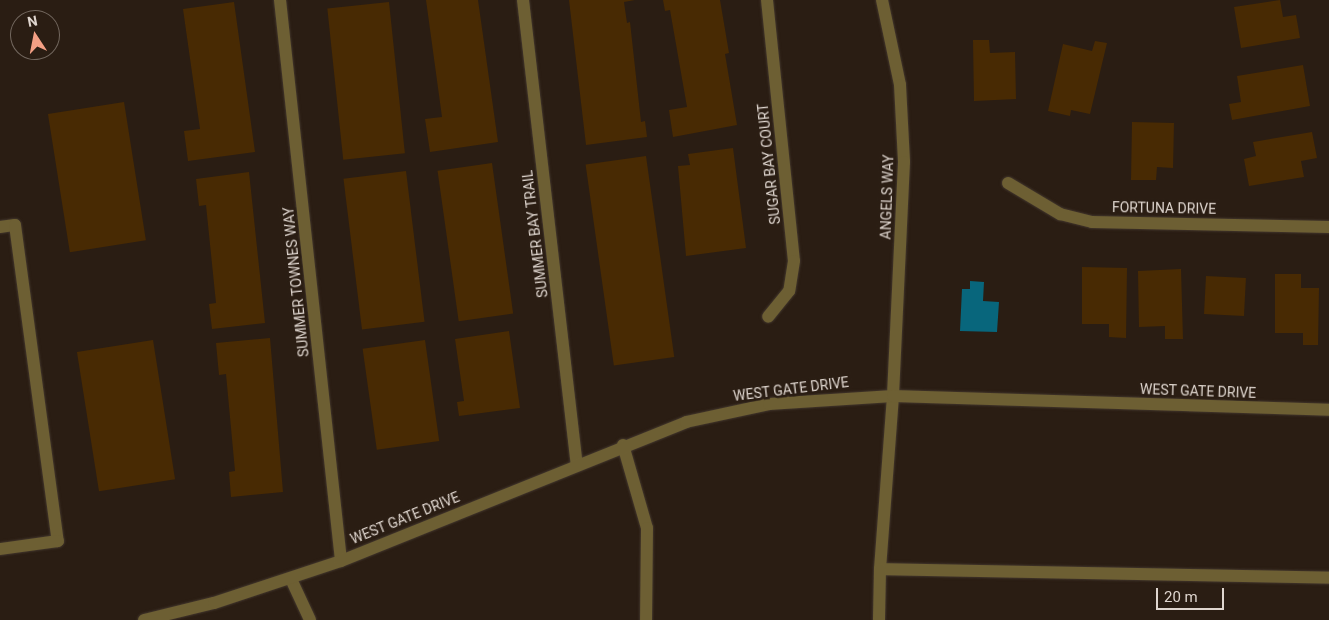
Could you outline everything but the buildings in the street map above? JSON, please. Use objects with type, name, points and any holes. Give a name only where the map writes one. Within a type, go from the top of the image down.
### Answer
[{"type":"street","name":"SUMMER TOWNES WAY","points":[[280,0],[341,561]]},
{"type":"street","name":"SUMMER BAY TRAIL","points":[[523,0],[577,464]]},
{"type":"street","name":"SUGAR BAY COURT","points":[[767,0],[794,261],[789,291],[768,317]]},
{"type":"street","name":"ANGELS WAY","points":[[878,620],[904,200],[903,123],[898,76],[882,0]]},
{"type":"street","name":"FORTUNA DRIVE","points":[[1008,183],[1060,214],[1092,222],[1329,227]]},
{"type":"street","points":[[0,227],[15,225],[58,541],[0,549]]},
{"type":"street","name":"WEST GATE DRIVE","points":[[144,620],[214,603],[341,561],[623,445],[686,422],[769,404],[893,396],[1329,410]]},
{"type":"street","points":[[623,445],[647,528],[646,620]]},
{"type":"street","points":[[880,568],[1329,578]]},
{"type":"street","points":[[291,579],[310,620]]},
{"type":"water","points":[[970,281],[984,282],[983,301],[999,302],[997,332],[960,331],[962,289],[970,289]]}]
